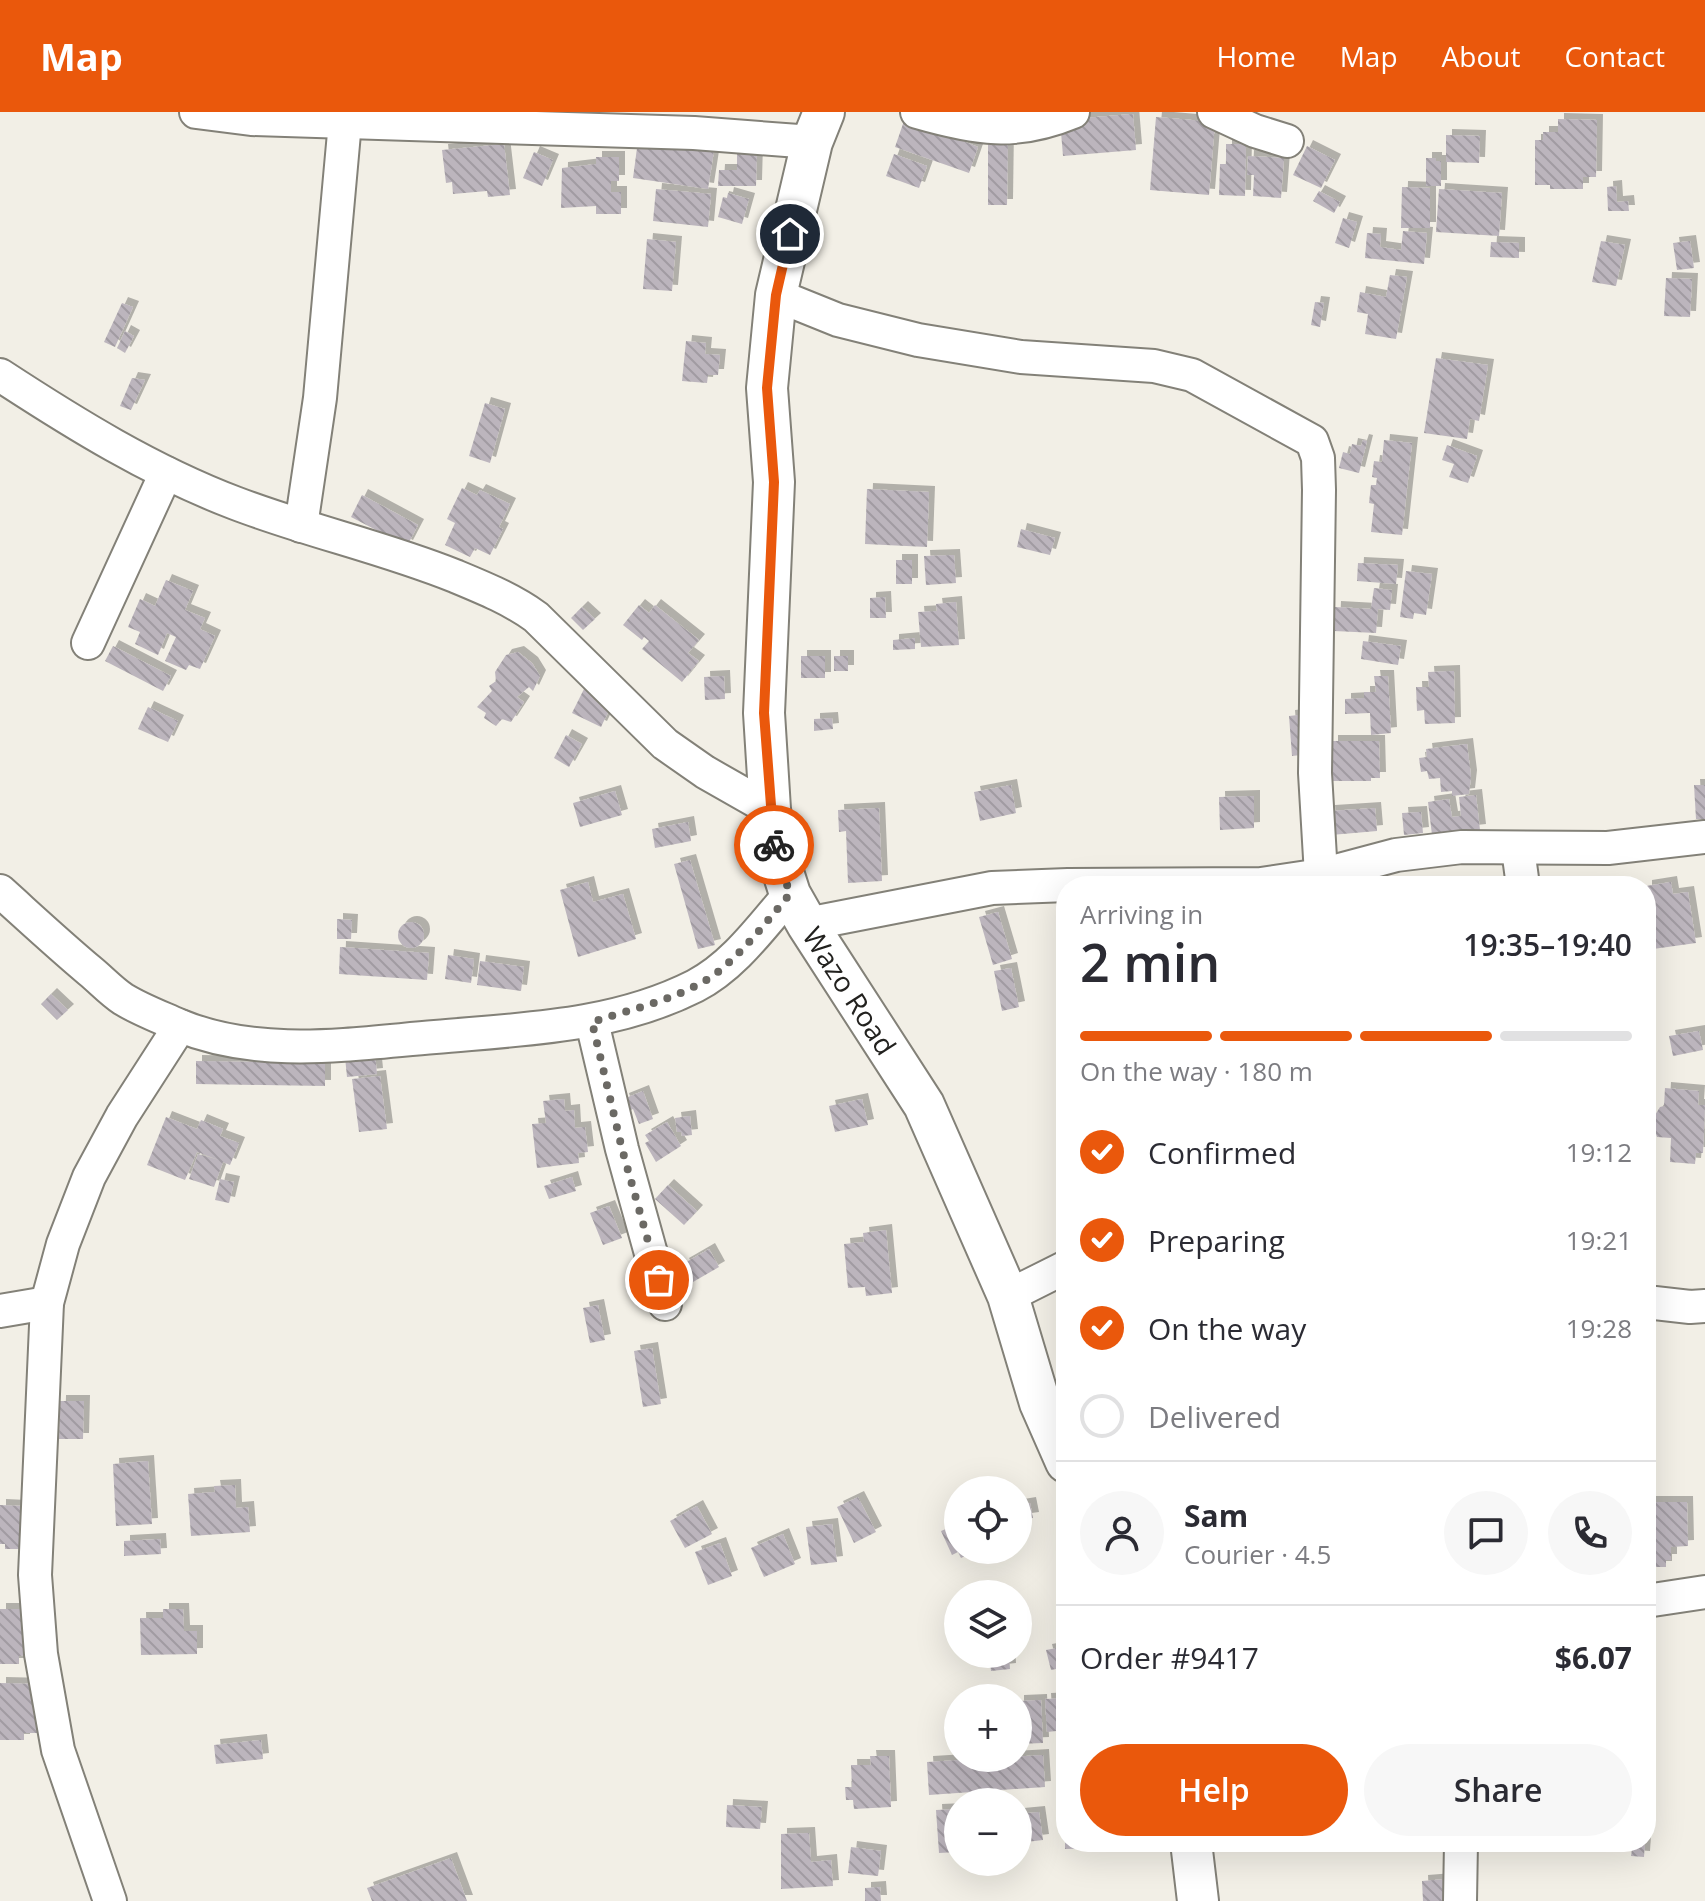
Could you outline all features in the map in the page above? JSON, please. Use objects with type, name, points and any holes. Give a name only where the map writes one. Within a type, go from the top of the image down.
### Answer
[{"type":"main road","name":"Wazo Road","points":[[818,127],[776,295],[767,388],[774,482],[764,713],[775,847],[799,909],[924,1105],[1008,1296],[1040,1403],[1056,1439]]},
{"type":"main road","points":[[1192,1852],[1198,1901]]},
{"type":"street","points":[[196,112],[251,119],[345,122],[398,118],[694,133],[818,127]]},
{"type":"street","points":[[917,112],[958,124],[1010,129],[1046,123],[1073,112]]},
{"type":"street","points":[[1214,112],[1255,131],[1287,141]]},
{"type":"street","points":[[301,526],[320,398],[345,122]]},
{"type":"street","points":[[776,295],[838,320],[933,343],[1021,357],[1154,366],[1192,375],[1312,441],[1318,458],[1319,490],[1315,773],[1321,875]]},
{"type":"street","points":[[0,375],[75,424],[166,473],[233,502],[421,563],[515,601],[536,617],[665,744],[705,772],[770,809]]},
{"type":"street","points":[[88,643],[166,473]]},
{"type":"street","points":[[1314,876],[1396,855],[1462,847],[1608,848],[1705,837]]},
{"type":"street","points":[[1518,849],[1522,876]]},
{"type":"street","points":[[0,891],[123,999],[180,1026],[239,1043],[331,1047],[592,1022],[695,986],[715,973],[743,947],[799,909],[992,888],[1056,885]]},
{"type":"street","points":[[592,1022],[622,1149],[665,1304]]},
{"type":"street","points":[[110,1901],[58,1750],[41,1654],[35,1575],[47,1303],[63,1244],[89,1177],[122,1116],[180,1026]]},
{"type":"street","points":[[1008,1296],[1056,1272]]},
{"type":"street","points":[[0,1311],[47,1303]]},
{"type":"street","points":[[1656,1303],[1705,1306]]},
{"type":"street","points":[[1656,1599],[1705,1592]]},
{"type":"street","points":[[1460,1901],[1461,1852]]},
{"type":"building","points":[[1133,114],[1136,150],[1063,156],[1060,120]]},
{"type":"building","points":[[1156,117],[1215,122],[1209,195],[1150,190]]},
{"type":"building","points":[[1558,119],[1597,120],[1596,177],[1583,177],[1583,189],[1550,189],[1550,185],[1535,185],[1535,140],[1543,140],[1543,132],[1558,132]]},
{"type":"building","points":[[904,121],[966,132],[963,141],[978,147],[969,173],[895,147]]},
{"type":"building","points":[[639,133],[715,144],[708,189],[633,178]]},
{"type":"building","points":[[988,133],[1008,133],[1007,205],[988,205]]},
{"type":"building","points":[[1446,135],[1480,136],[1479,163],[1446,162]]},
{"type":"building","points":[[504,144],[510,195],[488,197],[487,191],[453,194],[452,182],[446,183],[442,150]]},
{"type":"building","points":[[1226,144],[1246,144],[1245,196],[1219,195],[1220,164],[1226,164]]},
{"type":"building","points":[[1307,146],[1335,160],[1321,188],[1293,175]]},
{"type":"building","points":[[737,148],[757,149],[756,186],[718,186],[719,170],[737,170]]},
{"type":"building","points":[[534,152],[553,160],[542,186],[523,178]]},
{"type":"building","points":[[894,154],[927,166],[919,188],[886,176]]},
{"type":"building","points":[[1248,156],[1284,158],[1281,198],[1253,196],[1254,175],[1247,175]]},
{"type":"building","points":[[596,157],[619,157],[619,181],[611,181],[611,192],[621,192],[621,214],[596,214],[596,206],[561,208],[562,168],[596,164]]},
{"type":"building","points":[[1426,158],[1441,161],[1441,186],[1426,186]]},
{"type":"building","points":[[1616,186],[1617,202],[1628,201],[1629,211],[1608,211],[1607,187]]},
{"type":"building","points":[[1402,187],[1430,188],[1430,228],[1401,228]]},
{"type":"building","points":[[656,189],[711,194],[708,227],[653,221]]},
{"type":"building","points":[[1439,189],[1502,193],[1499,236],[1436,232]]},
{"type":"building","points":[[1319,191],[1340,202],[1334,213],[1313,201]]},
{"type":"building","points":[[728,193],[749,199],[742,224],[718,217],[723,197],[727,198]]},
{"type":"building","points":[[1343,218],[1357,222],[1349,248],[1335,243]]},
{"type":"building","points":[[1403,231],[1427,233],[1424,264],[1365,258],[1367,233],[1381,234],[1380,247],[1401,250]]},
{"type":"building","points":[[647,239],[676,242],[672,291],[643,289]]},
{"type":"building","points":[[1601,241],[1625,245],[1616,286],[1592,282]]},
{"type":"building","points":[[1690,241],[1694,268],[1677,270],[1673,243]]},
{"type":"building","points":[[1491,242],[1519,243],[1519,258],[1490,257]]},
{"type":"building","points":[[1390,275],[1407,277],[1396,339],[1365,334],[1368,314],[1357,312],[1360,292],[1386,297]]},
{"type":"building","points":[[1666,278],[1692,279],[1690,317],[1664,316]]},
{"type":"building","points":[[1315,302],[1324,303],[1320,327],[1311,325]]},
{"type":"building","points":[[122,303],[133,307],[115,347],[104,342]]},
{"type":"building","points":[[125,331],[134,336],[125,353],[117,348]]},
{"type":"building","points":[[686,341],[706,343],[705,354],[720,355],[718,375],[708,375],[707,383],[682,381]]},
{"type":"building","points":[[1436,358],[1488,365],[1479,421],[1470,419],[1467,439],[1424,433]]},
{"type":"building","points":[[132,378],[145,380],[131,410],[120,406]]},
{"type":"building","points":[[485,403],[505,409],[490,463],[469,456]]},
{"type":"building","points":[[1363,440],[1367,441],[1359,473],[1339,468],[1343,452],[1350,454],[1352,444],[1361,446]]},
{"type":"building","points":[[1384,440],[1412,443],[1402,535],[1371,532],[1374,504],[1369,503],[1371,485],[1376,485],[1377,478],[1372,477],[1374,461],[1382,462]]},
{"type":"building","points":[[1447,445],[1477,456],[1468,483],[1449,477],[1454,464],[1442,460]]},
{"type":"building","points":[[462,488],[477,495],[480,490],[510,504],[499,527],[503,529],[490,555],[475,548],[470,557],[445,545],[455,523],[447,519]]},
{"type":"building","points":[[867,489],[929,492],[927,547],[865,544]]},
{"type":"building","points":[[362,495],[418,525],[407,546],[351,517]]},
{"type":"building","points":[[1021,529],[1055,538],[1050,555],[1017,547]]},
{"type":"building","points":[[954,555],[956,583],[926,585],[924,556]]},
{"type":"building","points":[[896,560],[912,560],[912,584],[896,584]]},
{"type":"building","points":[[1358,563],[1398,565],[1396,584],[1357,581]]},
{"type":"building","points":[[1406,571],[1432,574],[1426,615],[1414,613],[1413,619],[1400,617]]},
{"type":"building","points":[[166,580],[193,591],[185,610],[205,618],[200,629],[215,636],[200,669],[189,665],[186,670],[165,661],[176,637],[167,633],[158,655],[135,644],[140,632],[128,627],[140,599],[155,606]]},
{"type":"building","points":[[1374,588],[1392,590],[1390,610],[1378,609],[1376,633],[1334,631],[1335,607],[1371,609]]},
{"type":"building","points":[[885,597],[886,618],[870,618],[870,598]]},
{"type":"building","points":[[956,602],[959,645],[921,647],[918,612],[937,611],[936,604]]},
{"type":"building","points":[[639,605],[649,613],[655,605],[699,640],[688,653],[699,661],[682,682],[642,649],[649,641],[644,637],[642,640],[623,625]]},
{"type":"building","points":[[582,607],[595,619],[583,630],[571,618]]},
{"type":"building","points":[[915,638],[915,649],[893,650],[893,640]]},
{"type":"building","points":[[1363,641],[1401,646],[1398,665],[1361,659]]},
{"type":"building","points":[[113,646],[171,676],[163,691],[105,661]]},
{"type":"building","points":[[518,652],[532,663],[540,676],[533,691],[529,687],[517,697],[524,702],[511,722],[502,719],[496,726],[484,718],[486,713],[477,707],[492,691],[489,686],[496,681],[495,672],[506,655]]},
{"type":"building","points":[[801,656],[825,656],[825,678],[801,678]]},
{"type":"building","points":[[834,656],[848,656],[848,671],[834,671]]},
{"type":"building","points":[[1454,671],[1455,723],[1425,724],[1424,710],[1417,711],[1416,687],[1429,687],[1428,672]]},
{"type":"building","points":[[724,676],[725,699],[705,700],[704,677]]},
{"type":"building","points":[[1374,676],[1388,676],[1391,733],[1371,735],[1370,713],[1345,714],[1345,699],[1364,698],[1364,692],[1376,692]]},
{"type":"building","points":[[584,689],[613,702],[601,727],[572,713]]},
{"type":"building","points":[[148,707],[178,721],[168,742],[138,729]]},
{"type":"building","points":[[1307,714],[1310,754],[1292,756],[1289,716]]},
{"type":"building","points":[[832,718],[833,729],[814,731],[814,719]]},
{"type":"building","points":[[566,735],[582,744],[569,767],[554,758]]},
{"type":"building","points":[[1332,741],[1379,741],[1380,778],[1371,778],[1371,781],[1332,781]]},
{"type":"building","points":[[1467,744],[1471,776],[1469,794],[1452,796],[1452,791],[1441,792],[1440,778],[1429,779],[1427,771],[1421,772],[1419,758],[1427,757],[1426,749]]},
{"type":"building","points":[[1011,785],[1016,813],[980,821],[974,792]]},
{"type":"building","points":[[1694,785],[1705,785],[1705,819],[1696,819]]},
{"type":"building","points":[[615,791],[622,815],[580,827],[573,803]]},
{"type":"building","points":[[1476,795],[1480,830],[1432,835],[1428,802],[1449,799],[1452,817],[1461,816],[1459,797]]},
{"type":"building","points":[[1254,796],[1254,828],[1220,830],[1219,797]]},
{"type":"building","points":[[879,808],[882,881],[848,883],[846,831],[839,832],[838,810]]},
{"type":"building","points":[[1375,808],[1377,831],[1331,835],[1329,811]]},
{"type":"building","points":[[1421,812],[1423,833],[1404,835],[1402,813]]},
{"type":"building","points":[[688,822],[691,841],[655,848],[652,829]]},
{"type":"building","points":[[690,860],[715,945],[698,949],[674,864]]},
{"type":"building","points":[[588,882],[593,902],[623,894],[636,939],[578,957],[560,890]]},
{"type":"building","points":[[1671,882],[1673,894],[1688,892],[1696,943],[1656,949],[1656,884]]},
{"type":"building","points":[[998,912],[1012,959],[993,965],[979,917]]},
{"type":"building","points":[[337,919],[352,920],[351,939],[337,939]]},
{"type":"building","points":[[411,922],[420,926],[424,935],[420,944],[411,948],[402,944],[398,935],[402,926]]},
{"type":"building","points":[[340,947],[429,953],[427,980],[339,974]]},
{"type":"building","points":[[448,955],[474,959],[471,983],[445,979]]},
{"type":"building","points":[[480,961],[524,967],[521,991],[477,985]]},
{"type":"building","points":[[1011,968],[1019,1007],[1002,1011],[994,971]]},
{"type":"building","points":[[51,994],[68,1010],[57,1020],[41,1004]]},
{"type":"building","points":[[1699,1031],[1703,1050],[1673,1056],[1669,1036]]},
{"type":"building","points":[[375,1054],[377,1074],[347,1077],[345,1057]]},
{"type":"building","points":[[196,1061],[325,1063],[325,1086],[196,1084]]},
{"type":"building","points":[[380,1076],[387,1129],[359,1132],[352,1079]]},
{"type":"building","points":[[1665,1088],[1699,1091],[1698,1105],[1705,1105],[1703,1153],[1696,1153],[1695,1164],[1670,1162],[1671,1138],[1657,1137],[1656,1134],[1656,1114],[1664,1106]]},
{"type":"building","points":[[643,1091],[653,1119],[639,1124],[633,1109],[627,1112],[623,1099]]},
{"type":"building","points":[[564,1099],[565,1111],[574,1110],[575,1128],[585,1127],[588,1152],[578,1153],[579,1163],[537,1168],[532,1124],[546,1123],[543,1101]]},
{"type":"building","points":[[862,1099],[868,1125],[835,1132],[829,1106]]},
{"type":"building","points":[[690,1116],[692,1135],[682,1136],[681,1132],[677,1132],[675,1118]]},
{"type":"building","points":[[166,1117],[197,1129],[201,1120],[223,1129],[220,1136],[239,1143],[230,1165],[223,1162],[214,1187],[189,1179],[198,1154],[219,1160],[197,1152],[185,1180],[147,1165]]},
{"type":"building","points":[[667,1122],[681,1146],[656,1162],[645,1143],[649,1141],[645,1135]]},
{"type":"building","points":[[572,1177],[576,1191],[549,1199],[544,1186]]},
{"type":"building","points":[[220,1179],[234,1182],[229,1203],[215,1200]]},
{"type":"building","points":[[668,1185],[697,1211],[684,1225],[655,1199]]},
{"type":"building","points":[[609,1206],[622,1238],[603,1245],[590,1213]]},
{"type":"building","points":[[886,1230],[892,1293],[866,1296],[865,1287],[848,1288],[844,1244],[864,1242],[863,1233]]},
{"type":"building","points":[[709,1249],[719,1267],[693,1282],[683,1264]]},
{"type":"building","points":[[598,1305],[605,1340],[590,1343],[583,1308]]},
{"type":"building","points":[[652,1348],[661,1404],[643,1407],[634,1351]]},
{"type":"building","points":[[60,1401],[84,1401],[83,1439],[59,1439]]},
{"type":"building","points":[[148,1461],[152,1524],[116,1526],[113,1464]]},
{"type":"building","points":[[235,1485],[236,1508],[248,1507],[250,1532],[191,1536],[188,1494],[215,1492],[214,1486]]},
{"type":"building","points":[[858,1497],[876,1532],[854,1543],[837,1507]]},
{"type":"building","points":[[1656,1502],[1687,1502],[1688,1546],[1671,1547],[1671,1560],[1666,1560],[1666,1567],[1656,1567]]},
{"type":"building","points":[[0,1505],[21,1506],[19,1549],[5,1549],[5,1544],[0,1544]]},
{"type":"building","points":[[697,1506],[712,1534],[685,1548],[670,1521]]},
{"type":"building","points":[[832,1524],[837,1562],[811,1565],[806,1527]]},
{"type":"building","points":[[783,1534],[795,1564],[764,1577],[751,1548]]},
{"type":"building","points":[[160,1539],[161,1554],[124,1556],[124,1541]]},
{"type":"building","points":[[720,1543],[732,1576],[708,1585],[695,1552]]},
{"type":"building","points":[[0,1609],[21,1609],[21,1629],[30,1629],[31,1655],[19,1656],[19,1664],[0,1664]]},
{"type":"building","points":[[163,1609],[183,1609],[184,1631],[197,1631],[197,1654],[141,1655],[140,1618],[163,1618]]},
{"type":"building","points":[[1056,1648],[1056,1669],[1051,1670],[1046,1650]]},
{"type":"building","points":[[0,1683],[40,1684],[37,1733],[24,1733],[24,1740],[0,1740]]},
{"type":"building","points":[[1056,1698],[1056,1731],[1047,1732],[1045,1699]]},
{"type":"building","points":[[1032,1700],[1041,1700],[1043,1743],[1032,1743]]},
{"type":"building","points":[[261,1740],[263,1759],[216,1764],[214,1745]]},
{"type":"building","points":[[1043,1755],[1045,1787],[944,1788],[944,1794],[929,1795],[927,1762],[944,1761],[944,1772],[1032,1772],[1032,1756]]},
{"type":"building","points":[[870,1756],[889,1756],[891,1807],[854,1809],[853,1800],[846,1800],[845,1787],[852,1787],[851,1765],[871,1765]]},
{"type":"building","points":[[727,1805],[762,1807],[760,1829],[726,1827]]},
{"type":"building","points":[[936,1810],[944,1810],[944,1853],[939,1853]]},
{"type":"building","points":[[1039,1812],[1043,1840],[1032,1841],[1032,1813]]},
{"type":"building","points":[[809,1833],[811,1862],[831,1860],[833,1886],[781,1889],[781,1834]]},
{"type":"building","points":[[851,1847],[881,1851],[878,1876],[848,1873]]},
{"type":"building","points":[[1632,1852],[1644,1852],[1644,1857],[1631,1856]]},
{"type":"building","points":[[451,1858],[467,1901],[372,1901],[367,1888]]},
{"type":"building","points":[[1447,1879],[1448,1901],[1423,1901],[1422,1881]]},
{"type":"building","points":[[880,1887],[881,1901],[865,1901],[865,1888]]},
{"type":"way so far","points":[[659,1280],[613,1115],[592,1022],[695,986],[736,955],[790,894],[774,845]]},
{"type":"route","points":[[774,845],[764,713],[774,482],[767,388],[776,295],[790,234]]}]
